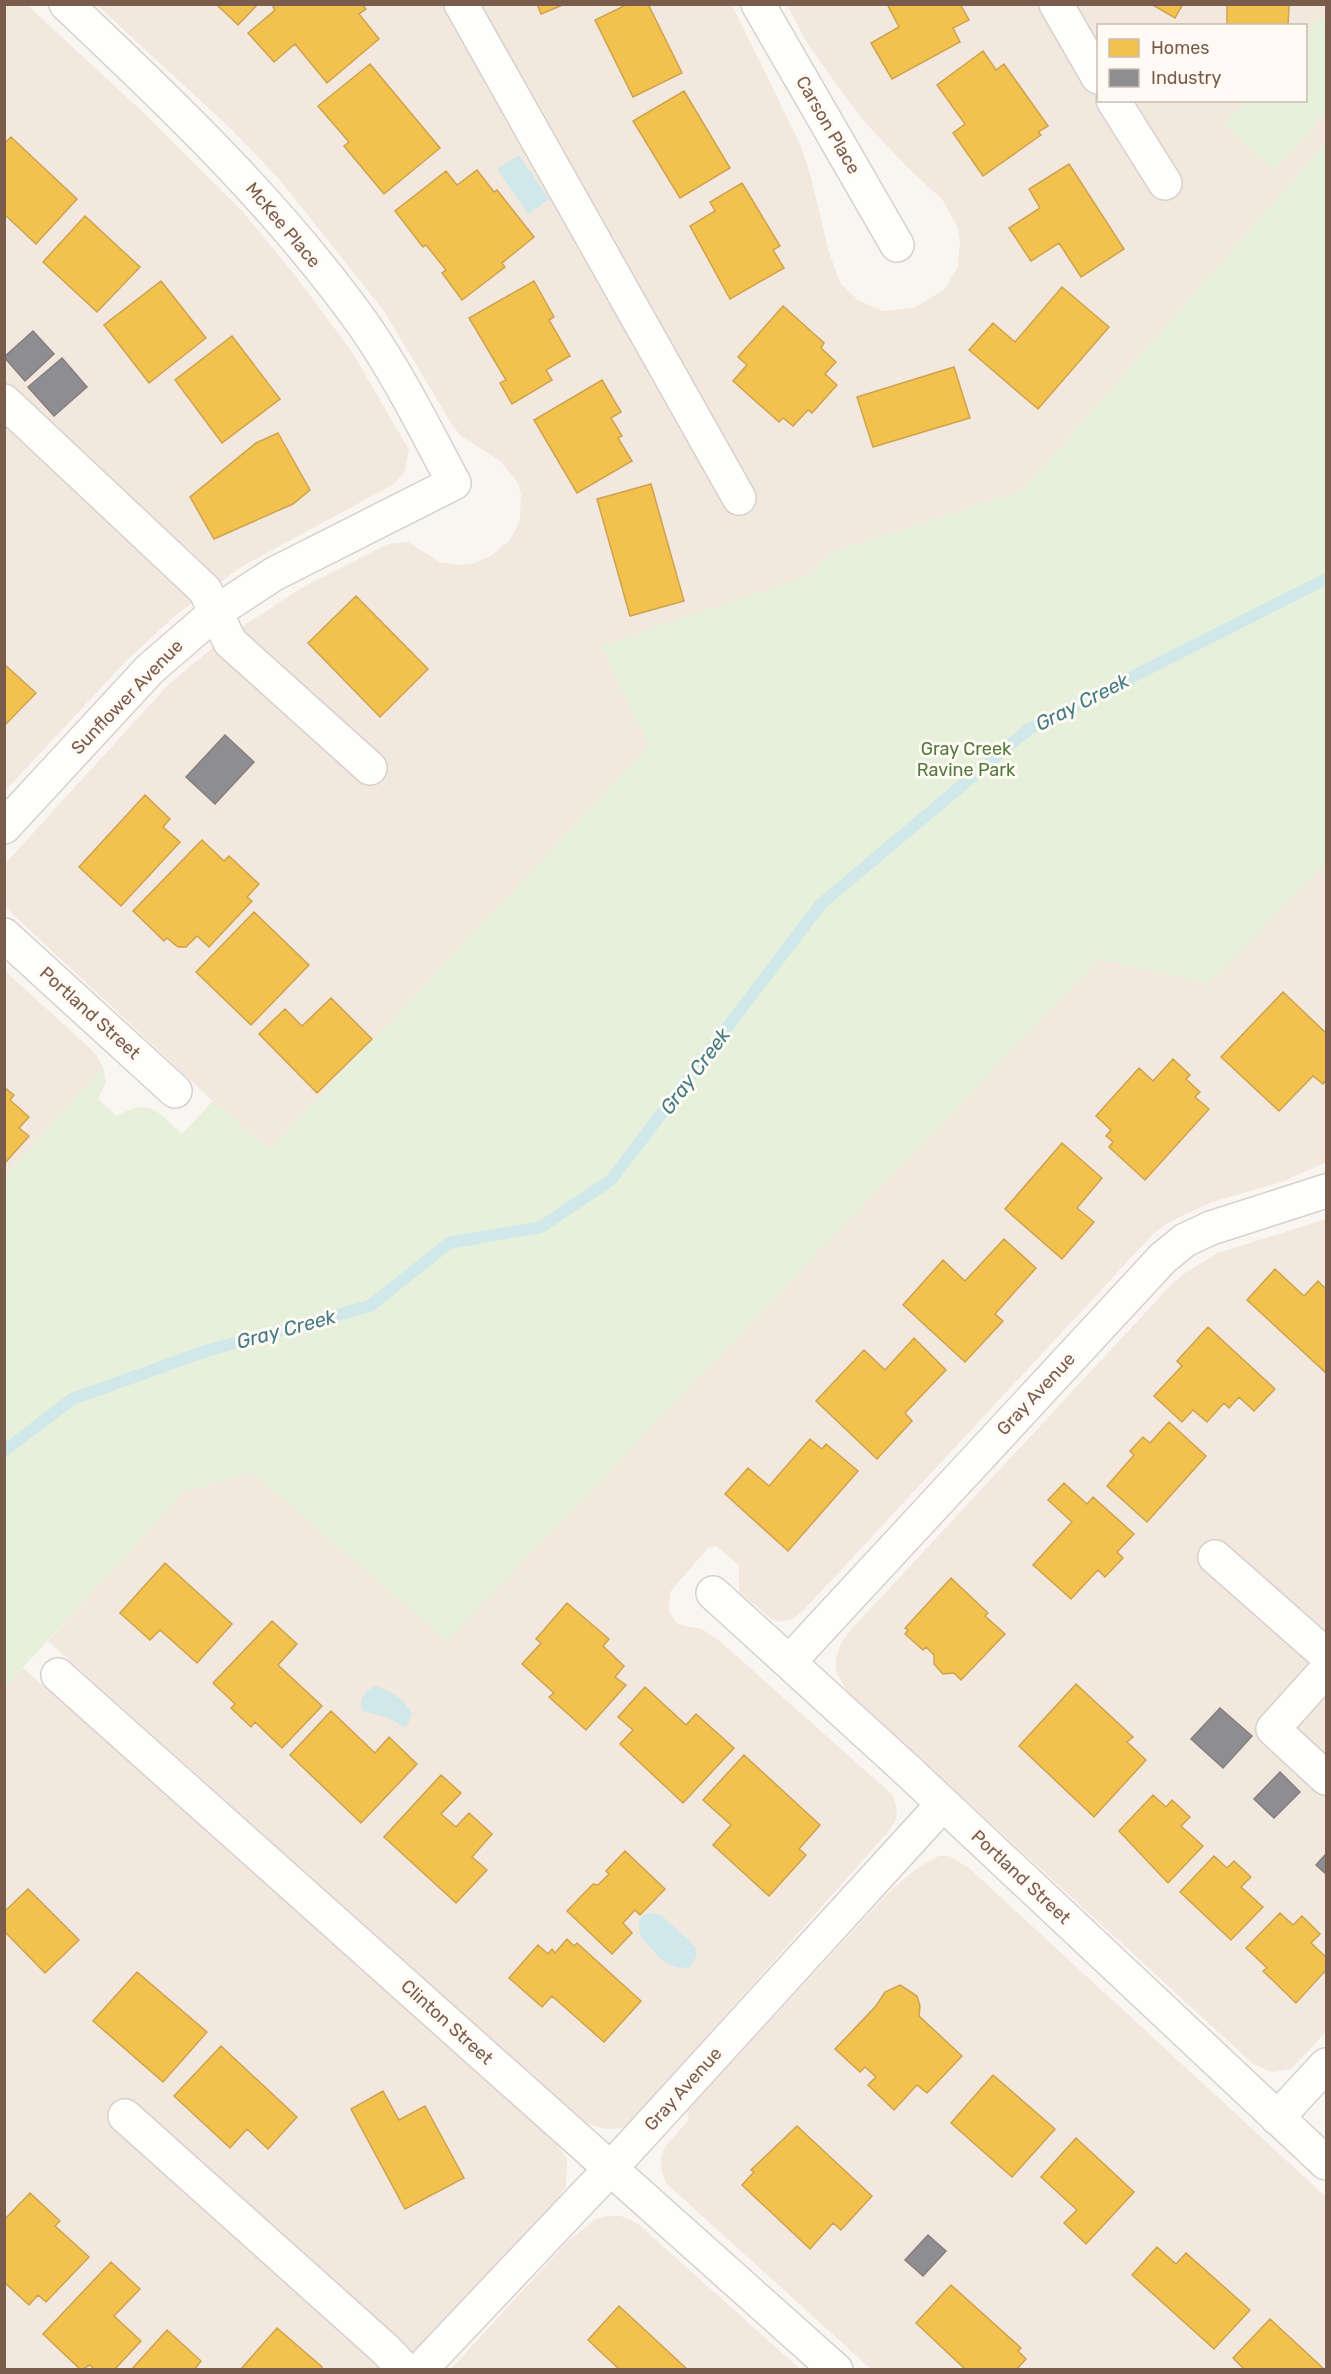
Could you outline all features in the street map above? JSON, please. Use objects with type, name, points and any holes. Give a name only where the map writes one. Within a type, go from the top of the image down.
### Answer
[{"type":"street","name":"McKee Place","points":[[66,4],[212,144],[283,222],[370,335],[395,374],[454,483]]},
{"type":"street","points":[[461,4],[739,498]]},
{"type":"street","name":"Carson Place","points":[[758,4],[897,245]]},
{"type":"street","points":[[1056,4],[1097,75]]},
{"type":"street","points":[[1114,102],[1165,183]]},
{"type":"street","points":[[4,401],[205,590],[230,642],[370,768]]},
{"type":"street","name":"Sunflower Avenue","points":[[4,827],[150,669],[216,612],[274,574],[454,483]]},
{"type":"street","name":"Portland Street","points":[[4,935],[175,1091]]},
{"type":"street","name":"Gray Avenue","points":[[789,1662],[1162,1258],[1185,1240],[1211,1227],[1326,1191]]},
{"type":"street","points":[[1215,1557],[1326,1655]]},
{"type":"street","name":"Portland Street","points":[[713,1593],[943,1804],[1326,2163]]},
{"type":"street","points":[[1326,1670],[1273,1729],[1326,1778]]},
{"type":"street","name":"Clinton Street","points":[[58,1675],[836,2370]]},
{"type":"street","name":"Gray Avenue","points":[[420,2370],[611,2168],[943,1804]]},
{"type":"street","points":[[1277,2118],[1326,2065]]},
{"type":"street","points":[[125,2116],[385,2349],[405,2370]]},
{"type":"shaded area","points":[[26,4],[147,116],[243,212],[294,274],[352,352],[409,450],[405,471],[394,484],[241,567],[176,615],[124,663],[5,791],[4,5]]},
{"type":"shaded area","points":[[97,5],[732,5],[800,144],[810,174],[829,252],[840,283],[858,300],[882,311],[914,308],[944,290],[958,267],[960,242],[958,228],[942,199],[909,169],[861,118],[807,43],[787,5],[1326,5],[1326,143],[1022,491],[832,552],[270,1149],[213,1101],[5,907],[4,865],[168,685],[221,641],[301,588],[388,544],[408,542],[439,562],[471,564],[491,556],[510,540],[520,520],[521,494],[517,481],[500,461],[461,436],[453,426],[384,311],[280,180],[230,128]]},
{"type":"shaded area","points":[[1326,796],[1326,1162],[1282,1182],[1212,1202],[1171,1221],[1155,1232],[802,1612],[792,1619],[782,1622],[773,1620],[739,1592],[739,1565],[716,1546],[709,1547],[670,1592],[669,1611],[675,1621],[681,1625],[702,1629],[722,1643],[887,1790],[894,1797],[897,1813],[895,1822],[887,1833],[631,2122],[623,2128],[606,2129],[585,2123],[48,1641],[224,1447],[447,1640],[1105,952]]},
{"type":"shaded area","points":[[4,970],[95,1053],[103,1067],[5,1176]]},
{"type":"shaded area","points":[[1326,1219],[1326,2032],[1291,2069],[1272,2072],[1253,2064],[846,1690],[836,1670],[836,1659],[841,1643],[849,1632],[1170,1286],[1185,1273],[1218,1253]]},
{"type":"shaded area","points":[[23,1668],[405,2005],[558,2146],[567,2160],[566,2187],[546,2213],[402,2369],[5,2370],[4,1687]]},
{"type":"shaded area","points":[[939,1856],[949,1856],[969,1868],[1326,2197],[1326,2369],[871,2369],[666,2183],[662,2172],[661,2157],[666,2146],[689,2119],[687,2111],[892,1889],[920,1866]]},
{"type":"shaded area","points":[[621,2216],[637,2223],[800,2369],[450,2370],[569,2240],[596,2219]]},
{"type":"green space","points":[[1319,16],[1326,23],[1326,113],[1275,170],[1223,124],[1243,102],[1307,102],[1307,31]]},
{"type":"green space","name":"Gray Creek Ravine Park","points":[[1326,143],[1326,864],[1208,984],[1099,959],[447,1641],[253,1473],[184,1492],[5,1687],[5,1176],[103,1067],[106,1082],[98,1099],[117,1116],[128,1110],[146,1108],[160,1114],[182,1134],[213,1101],[270,1149],[649,746],[600,646],[809,576],[832,552],[1022,491]]},
{"type":"water","points":[[519,155],[549,199],[528,214],[497,169]]},
{"type":"water","points":[[375,1686],[392,1693],[405,1704],[412,1713],[408,1724],[403,1727],[389,1718],[363,1711],[361,1703],[363,1696]]},
{"type":"water","points":[[652,1913],[661,1915],[696,1947],[696,1957],[690,1967],[682,1968],[668,1963],[656,1954],[640,1936],[639,1921],[643,1915]]},
{"type":"building: Homes","points":[[216,4],[258,4],[238,25]]},
{"type":"building: Homes","points":[[276,4],[362,4],[366,9],[359,14],[379,39],[327,83],[295,44],[274,62],[248,33],[275,10],[273,7]]},
{"type":"building: Homes","points":[[537,4],[565,4],[541,14]]},
{"type":"building: Homes","points":[[628,4],[648,4],[682,73],[633,97],[595,20]]},
{"type":"building: Homes","points":[[887,4],[960,4],[969,20],[953,28],[960,42],[892,79],[871,43],[899,27]]},
{"type":"building: Homes","points":[[1151,4],[1183,4],[1175,18]]},
{"type":"building: Homes","points":[[1227,4],[1294,4],[1289,6],[1288,24],[1227,24]]},
{"type":"building: Homes","points":[[983,51],[996,70],[1004,64],[1048,126],[1038,132],[1041,135],[983,176],[953,133],[965,124],[937,85]]},
{"type":"building: Homes","points":[[370,64],[440,148],[384,194],[344,146],[349,142],[318,106]]},
{"type":"building: Homes","points":[[684,91],[730,168],[680,198],[633,121]]},
{"type":"building: Homes","points":[[11,137],[77,199],[36,244],[4,214],[4,144]]},
{"type":"building: Homes","points":[[1069,164],[1124,249],[1081,277],[1059,243],[1031,261],[1009,228],[1040,208],[1029,189]]},
{"type":"building: Homes","points":[[477,170],[494,192],[497,190],[534,237],[502,263],[505,267],[462,300],[442,273],[446,270],[426,245],[423,247],[395,211],[446,171],[457,185]]},
{"type":"building: Homes","points":[[742,183],[780,246],[773,250],[784,268],[730,299],[690,226],[715,211],[710,202]]},
{"type":"building: Homes","points":[[85,216],[140,267],[97,312],[43,262]]},
{"type":"building: Homes","points":[[161,281],[206,338],[149,383],[104,325]]},
{"type":"building: Homes","points":[[534,281],[554,317],[549,320],[570,356],[546,370],[552,380],[512,404],[500,383],[506,380],[469,318]]},
{"type":"building: Homes","points":[[1062,287],[1109,327],[1038,409],[969,350],[993,323],[1015,342]]},
{"type":"building: Homes","points":[[783,306],[824,343],[821,348],[836,362],[825,374],[837,385],[812,413],[808,410],[793,426],[783,418],[779,422],[733,381],[747,365],[738,357]]},
{"type":"building: Homes","points":[[232,336],[280,399],[222,443],[175,380]]},
{"type":"building: Homes","points":[[954,367],[970,418],[873,447],[857,397]]},
{"type":"building: Homes","points":[[602,380],[621,412],[611,418],[622,436],[618,438],[632,461],[577,493],[534,420]]},
{"type":"building: Homes","points":[[278,433],[310,490],[293,504],[214,539],[190,497],[256,443]]},
{"type":"building: Homes","points":[[651,484],[684,601],[630,616],[597,499]]},
{"type":"building: Homes","points":[[356,596],[428,669],[380,717],[308,643]]},
{"type":"building: Homes","points":[[4,664],[36,693],[4,726]]},
{"type":"building: Homes","points":[[145,795],[170,819],[163,827],[180,842],[121,906],[79,867]]},
{"type":"building: Homes","points":[[202,840],[224,861],[229,856],[259,884],[247,897],[252,901],[209,947],[197,936],[186,947],[178,947],[167,938],[164,941],[133,911]]},
{"type":"building: Homes","points":[[254,912],[309,965],[251,1025],[196,972]]},
{"type":"building: Homes","points":[[1283,992],[1326,1033],[1326,1080],[1323,1084],[1313,1076],[1279,1111],[1221,1057]]},
{"type":"building: Homes","points":[[331,998],[372,1039],[317,1093],[259,1034],[285,1009],[302,1026]]},
{"type":"building: Homes","points":[[1173,1059],[1190,1075],[1186,1079],[1200,1092],[1195,1097],[1209,1109],[1145,1180],[1109,1147],[1113,1142],[1106,1136],[1111,1130],[1096,1116],[1139,1068],[1153,1081]]},
{"type":"building: Homes","points":[[4,1087],[14,1095],[10,1100],[29,1117],[19,1128],[29,1136],[4,1164]]},
{"type":"building: Homes","points":[[1062,1143],[1102,1178],[1077,1208],[1094,1222],[1062,1259],[1005,1209]]},
{"type":"building: Homes","points":[[1004,1239],[1036,1268],[995,1314],[1003,1321],[965,1362],[903,1305],[943,1260],[965,1281]]},
{"type":"building: Homes","points":[[1275,1269],[1304,1296],[1318,1281],[1326,1289],[1326,1373],[1247,1300]]},
{"type":"building: Homes","points":[[1208,1327],[1275,1389],[1254,1411],[1239,1397],[1229,1408],[1224,1403],[1207,1422],[1193,1410],[1182,1422],[1154,1396],[1182,1366],[1177,1361]]},
{"type":"building: Homes","points":[[914,1338],[946,1370],[905,1413],[912,1421],[877,1459],[816,1401],[864,1350],[885,1370]]},
{"type":"building: Homes","points":[[1169,1422],[1206,1456],[1147,1522],[1107,1486],[1134,1455],[1130,1451],[1143,1437],[1150,1443]]},
{"type":"building: Homes","points":[[810,1439],[822,1449],[826,1444],[858,1471],[788,1551],[725,1494],[748,1468],[769,1486]]},
{"type":"building: Homes","points":[[1064,1483],[1087,1504],[1093,1497],[1134,1534],[1117,1552],[1123,1558],[1105,1577],[1098,1570],[1071,1599],[1033,1565],[1072,1522],[1048,1500]]},
{"type":"building: Homes","points":[[165,1563],[232,1624],[197,1663],[160,1630],[150,1640],[120,1613]]},
{"type":"building: Homes","points":[[951,1578],[988,1613],[985,1616],[1005,1634],[961,1680],[954,1673],[943,1674],[934,1664],[934,1655],[926,1647],[923,1650],[905,1634],[908,1630],[905,1628]]},
{"type":"building: Homes","points":[[567,1603],[609,1639],[603,1646],[624,1666],[615,1677],[626,1685],[586,1730],[549,1697],[554,1693],[522,1664],[541,1643],[536,1639]]},
{"type":"building: Homes","points":[[272,1621],[297,1644],[278,1665],[322,1706],[282,1748],[255,1722],[251,1727],[231,1708],[235,1704],[213,1683]]},
{"type":"building: Homes","points":[[1076,1684],[1133,1737],[1127,1742],[1146,1760],[1094,1817],[1019,1746]]},
{"type":"building: Homes","points":[[645,1687],[686,1725],[696,1714],[734,1748],[683,1803],[620,1744],[633,1730],[618,1717]]},
{"type":"building: Homes","points":[[331,1711],[375,1753],[389,1737],[417,1764],[361,1823],[290,1755]]},
{"type":"building: Homes","points":[[744,1755],[820,1825],[799,1849],[806,1855],[769,1896],[713,1845],[731,1825],[703,1800]]},
{"type":"building: Homes","points":[[441,1775],[461,1793],[441,1814],[456,1827],[469,1813],[492,1834],[472,1857],[487,1870],[456,1903],[384,1837]]},
{"type":"building: Homes","points":[[1153,1795],[1166,1807],[1172,1800],[1190,1817],[1181,1826],[1203,1846],[1168,1883],[1119,1831]]},
{"type":"building: Homes","points":[[625,1851],[665,1889],[640,1915],[635,1910],[623,1923],[632,1933],[612,1954],[567,1911],[593,1884],[598,1885],[609,1874],[606,1871]]},
{"type":"building: Homes","points":[[1214,1856],[1227,1868],[1234,1861],[1251,1877],[1241,1887],[1263,1907],[1231,1940],[1180,1892]]},
{"type":"building: Homes","points":[[28,1889],[79,1940],[45,1973],[4,1931],[4,1912]]},
{"type":"building: Homes","points":[[1280,1913],[1293,1925],[1302,1916],[1320,1934],[1311,1943],[1326,1957],[1326,1970],[1296,2003],[1263,1971],[1267,1968],[1246,1948]]},
{"type":"building: Homes","points":[[567,1939],[574,1946],[577,1943],[641,2001],[604,2042],[552,1996],[542,2007],[509,1978],[538,1945],[548,1954],[552,1949],[555,1953]]},
{"type":"building: Homes","points":[[137,1972],[207,2032],[163,2082],[93,2021]]},
{"type":"building: Homes","points":[[900,1985],[917,1996],[920,2006],[919,2016],[962,2056],[927,2093],[917,2085],[894,2110],[868,2085],[876,2077],[865,2067],[860,2072],[835,2049],[876,2006],[885,1992]]},
{"type":"building: Homes","points":[[221,2046],[297,2117],[268,2149],[247,2129],[230,2148],[174,2096]]},
{"type":"building: Homes","points":[[993,2075],[1055,2129],[1012,2177],[951,2123]]},
{"type":"building: Homes","points":[[383,2091],[399,2120],[425,2106],[464,2178],[405,2209],[351,2109]]},
{"type":"building: Homes","points":[[797,2126],[872,2196],[841,2230],[833,2223],[810,2249],[742,2185],[754,2172],[751,2170]]},
{"type":"building: Homes","points":[[1076,2138],[1134,2192],[1086,2244],[1064,2223],[1077,2210],[1041,2177]]},
{"type":"building: Homes","points":[[30,2193],[60,2221],[55,2226],[89,2257],[46,2302],[38,2295],[29,2305],[4,2282],[4,2220]]},
{"type":"building: Homes","points":[[1157,2247],[1176,2264],[1186,2253],[1250,2310],[1214,2349],[1132,2275]]},
{"type":"building: Homes","points":[[111,2262],[140,2289],[114,2316],[141,2341],[114,2370],[95,2370],[90,2365],[81,2370],[43,2334]]},
{"type":"building: Homes","points":[[951,2285],[1021,2348],[1018,2351],[1026,2359],[1016,2370],[966,2370],[916,2323]]},
{"type":"building: Homes","points":[[619,2306],[688,2370],[620,2370],[588,2340]]},
{"type":"building: Homes","points":[[1270,2319],[1325,2370],[1245,2370],[1233,2358]]},
{"type":"building: Homes","points":[[277,2328],[322,2367],[320,2370],[240,2370]]},
{"type":"building: Homes","points":[[167,2330],[201,2361],[194,2370],[131,2370]]},
{"type":"building: Industry","points":[[33,331],[54,354],[25,381],[4,357]]},
{"type":"building: Industry","points":[[62,358],[87,387],[54,416],[28,387]]},
{"type":"building: Industry","points":[[225,735],[254,762],[215,804],[186,777]]},
{"type":"building: Industry","points":[[1220,1708],[1252,1736],[1223,1768],[1191,1739]]},
{"type":"building: Industry","points":[[1280,1772],[1300,1792],[1274,1818],[1254,1799]]},
{"type":"building: Industry","points":[[1326,1854],[1326,1874],[1316,1865]]},
{"type":"building: Industry","points":[[928,2235],[946,2251],[923,2276],[905,2260]]},
{"type":"waterway","name":"Gray Creek","points":[[4,1451],[72,1399],[209,1350],[370,1306],[449,1243],[541,1227],[611,1180],[821,904],[1029,729],[1326,579]]}]
